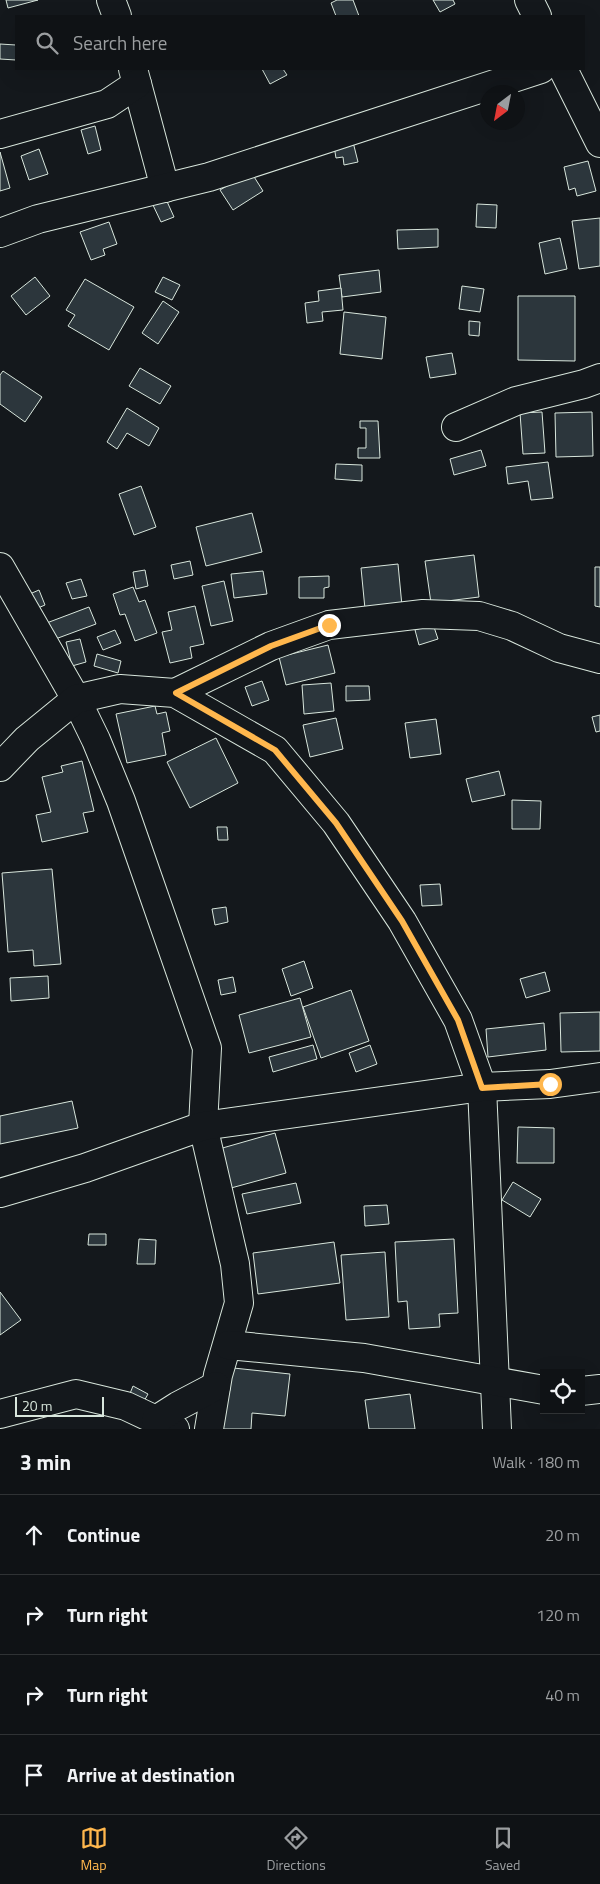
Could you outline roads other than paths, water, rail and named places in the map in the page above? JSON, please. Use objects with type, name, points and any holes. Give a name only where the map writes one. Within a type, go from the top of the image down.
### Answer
[{"type":"street","points":[[111,0],[117,15]]},
{"type":"street","points":[[529,0],[536,15]]},
{"type":"street","points":[[0,233],[38,219],[218,174],[538,70]]},
{"type":"street","points":[[563,70],[600,143]]},
{"type":"street","points":[[135,76],[165,188]]},
{"type":"street","points":[[0,134],[107,104],[135,76]]},
{"type":"street","points":[[456,426],[516,401],[584,384],[600,378]]},
{"type":"street","points":[[0,567],[76,699],[96,740],[121,801],[207,1048],[203,1126],[235,1264],[239,1303],[216,1386],[209,1429]]},
{"type":"street","points":[[176,693],[271,646],[329,625],[406,616],[478,616],[512,626],[559,648],[600,659]]},
{"type":"street","points":[[0,767],[27,739],[76,699],[120,690],[176,693],[275,750],[336,823],[402,921],[458,1020],[482,1088],[497,1429]]},
{"type":"street","points":[[0,1193],[85,1168],[203,1126],[482,1088],[550,1084],[600,1077]]},
{"type":"street","points":[[228,1345],[364,1358],[540,1389]]},
{"type":"street","points":[[0,1414],[76,1394],[126,1406],[166,1424],[178,1406],[216,1386]]},
{"type":"street","points":[[585,1391],[600,1389]]}]
